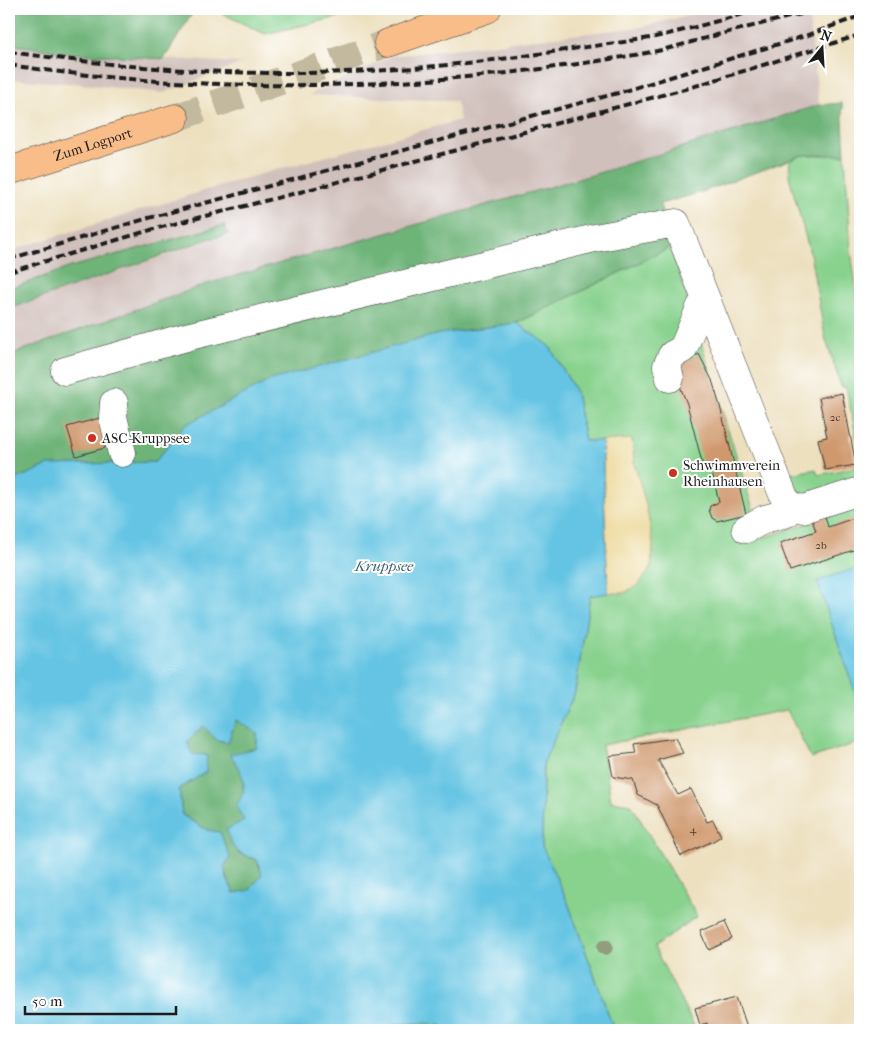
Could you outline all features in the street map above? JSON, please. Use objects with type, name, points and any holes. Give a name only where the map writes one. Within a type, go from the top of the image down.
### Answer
[{"type":"main road","points":[[388,44],[487,9]]},
{"type":"main road","name":"Zum Logport","points":[[9,170],[175,118]]},
{"type":"lane","points":[[65,371],[181,338],[595,238],[676,223],[784,497],[792,506],[803,509],[860,490]]},
{"type":"lane","points":[[670,378],[667,366],[672,355],[683,349],[701,306],[708,304]]},
{"type":"lane","points":[[114,403],[113,417],[122,453]]},
{"type":"lane","points":[[746,529],[787,513],[792,506]]},
{"type":"shaded area","points":[[716,9],[808,9],[819,105],[592,175],[207,284],[9,355],[9,309],[228,234],[224,225],[71,267],[9,289],[9,251],[239,180],[460,120],[456,101],[309,95],[392,56],[641,27]]},
{"type":"shaded area","points":[[9,44],[68,53],[242,63],[163,93],[81,84],[9,79]]},
{"type":"green space","points":[[9,9],[195,9],[164,59],[68,53],[9,44]]},
{"type":"green space","points":[[213,9],[374,9],[265,34]]},
{"type":"green space","points":[[842,103],[845,155],[803,155],[699,193],[660,204],[671,247],[517,323],[439,334],[185,425],[155,462],[49,465],[9,482],[9,355],[207,284],[592,175],[819,105]]},
{"type":"green space","points":[[803,155],[845,155],[851,251],[860,318],[860,454],[846,388],[841,386],[825,337],[810,253],[789,176],[790,160]]},
{"type":"green space","points":[[224,225],[228,234],[9,309],[9,289],[71,267]]},
{"type":"green space","name":"Schwimmverein Rheinhausen","points":[[671,247],[762,538],[860,506],[860,742],[811,758],[787,710],[602,745],[611,801],[631,804],[697,916],[654,947],[696,1030],[614,1030],[568,903],[542,847],[543,764],[575,692],[590,595],[608,593],[601,441],[585,441],[576,392],[550,347],[517,323]]},
{"type":"green space","points":[[860,466],[860,479],[811,495],[796,494],[785,475],[816,469],[818,475]]},
{"type":"green space","points":[[236,720],[257,732],[257,748],[243,775],[244,820],[238,853],[257,860],[262,874],[250,890],[234,893],[207,830],[182,815],[179,789],[206,772],[192,754],[186,742],[204,726],[217,740],[227,742]]},
{"type":"green space","points":[[423,1023],[440,1025],[449,1030],[384,1030],[394,1024]]},
{"type":"sand","points":[[632,439],[634,462],[646,505],[653,544],[651,568],[639,584],[624,593],[608,593],[602,441]]},
{"type":"water","name":"Kruppsee","points":[[517,323],[550,347],[576,392],[585,441],[602,441],[608,593],[590,596],[575,692],[543,764],[542,846],[568,903],[614,1030],[449,1030],[440,1025],[423,1023],[394,1024],[384,1030],[9,1030],[9,482],[49,465],[155,462],[185,425],[271,380],[439,334]],"holes":[[[236,720],[257,733],[257,748],[230,754],[243,779],[243,791],[236,806],[244,820],[226,830],[231,843],[237,850],[257,860],[262,874],[250,890],[234,893],[227,879],[224,867],[230,857],[220,832],[207,830],[182,815],[179,789],[206,772],[207,755],[192,754],[187,742],[203,726],[217,740],[228,742]]]},
{"type":"water","points":[[860,567],[860,707],[817,581]]},
{"type":"building","points":[[699,354],[712,380],[720,406],[746,514],[717,521],[712,518],[709,510],[710,506],[719,502],[711,469],[704,470],[687,404],[673,368]]},
{"type":"building","points":[[842,393],[856,465],[825,470],[818,439],[827,437],[819,398]]},
{"type":"building","name":"ASC-Kruppsee","points":[[107,416],[115,445],[76,456],[67,427]]},
{"type":"building","points":[[825,516],[828,527],[860,516],[860,548],[790,571],[780,543],[816,531],[812,520]]},
{"type":"building","points":[[675,738],[683,753],[658,760],[678,795],[691,789],[707,822],[713,820],[721,836],[681,856],[657,805],[638,795],[633,780],[613,777],[609,756],[636,753],[634,744]]},
{"type":"building","points":[[724,922],[732,939],[709,950],[701,932]]},
{"type":"building","points":[[737,997],[748,1030],[709,1030],[707,1023],[700,1025],[695,1008]]},
{"type":"tunnel","points":[[175,118],[388,43]]},
{"type":"railway","points":[[9,52],[177,70],[245,73],[389,70],[499,59],[645,39],[762,9]]},
{"type":"railway","points":[[9,65],[171,82],[333,85],[415,81],[577,64],[657,51],[821,9]]},
{"type":"railway","points":[[9,259],[149,218],[618,93],[808,35],[860,16]]},
{"type":"railway","points":[[9,272],[154,229],[304,191],[692,87],[860,35]]},
{"type":"place","name":"ASC-Kruppsee","points":[[92,438]]},
{"type":"place","name":"Schwimmverein Rheinhausen","points":[[673,473]]}]
